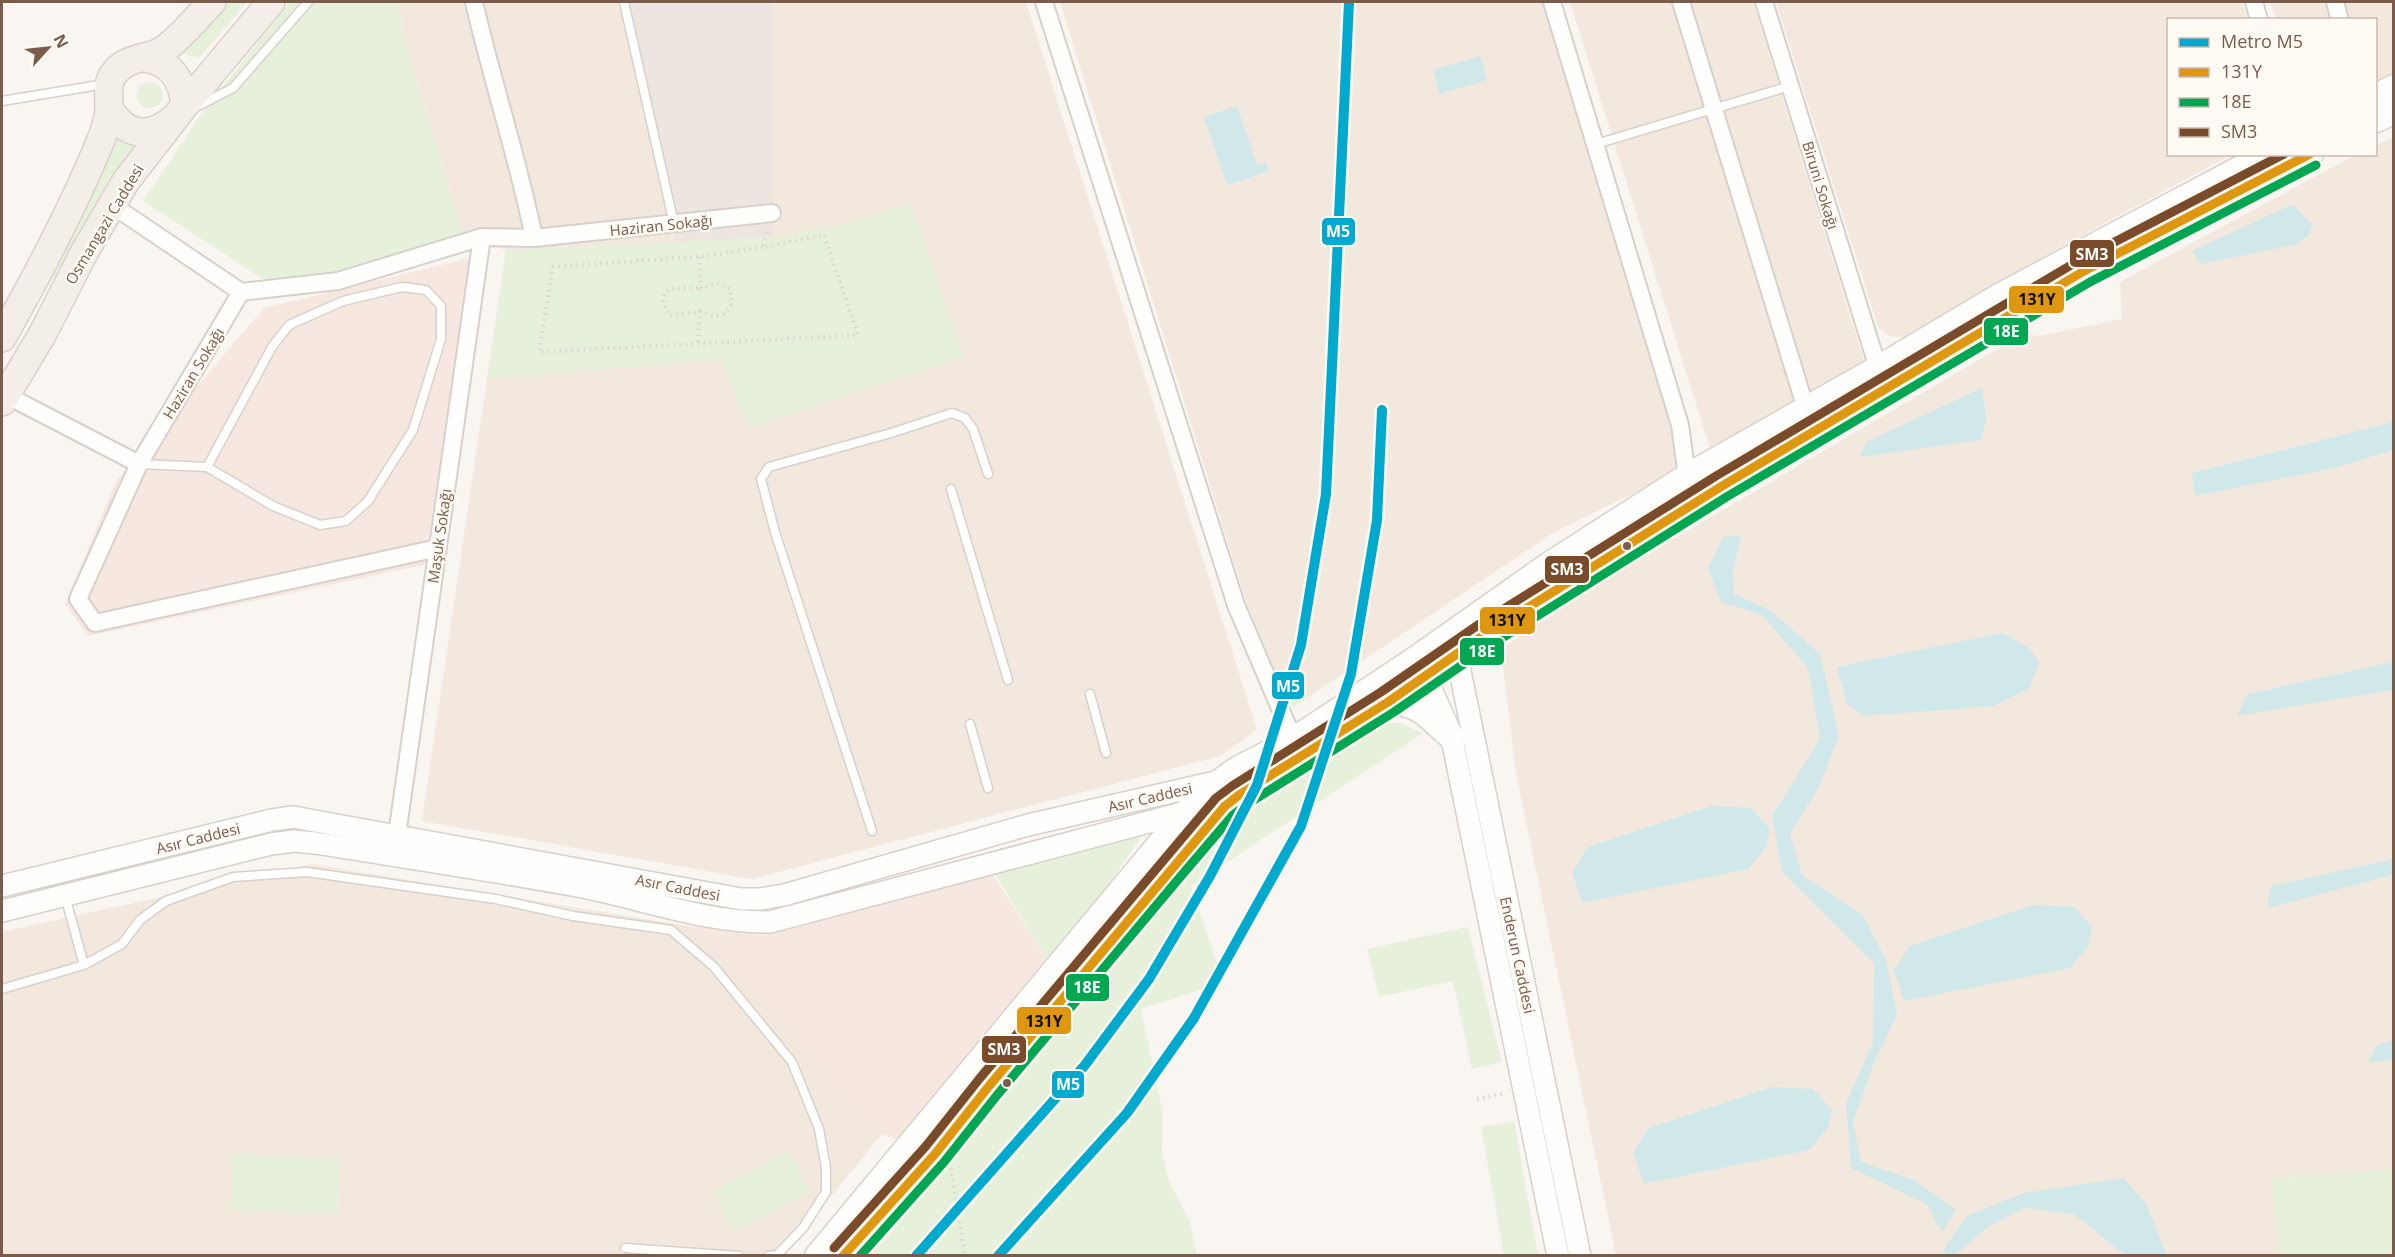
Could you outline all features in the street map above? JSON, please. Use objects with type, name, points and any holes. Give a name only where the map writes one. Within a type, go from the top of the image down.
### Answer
[{"type":"main road","points":[[146,58],[166,49],[212,2]]},
{"type":"main road","name":"Osmangazi Caddesi","points":[[4,399],[42,335],[126,181],[271,2]]},
{"type":"main road","points":[[2,338],[35,279],[101,140],[109,95],[114,72],[123,64],[134,59],[158,60],[177,76],[183,90],[181,111],[161,128],[150,132],[136,131],[120,123],[109,95]]},
{"type":"main road","points":[[2377,96],[2394,87]]},
{"type":"main road","points":[[2377,120],[2394,112]]},
{"type":"main road","points":[[843,1256],[935,1154],[989,1086],[1225,807],[1298,748],[1420,668],[1551,563],[1687,476],[1878,368],[1999,296],[2263,156]]},
{"type":"main road","points":[[817,1256],[1186,812],[1220,781],[1298,748],[1388,702],[1420,668],[1461,653],[1533,603],[1722,486],[2084,271],[2307,156]]},
{"type":"main road","points":[[1420,668],[1452,739]]},
{"type":"main road","points":[[1388,702],[1407,703],[1423,712],[1452,739]]},
{"type":"street","points":[[474,2],[525,194],[534,238]]},
{"type":"street","points":[[1044,2],[1236,605],[1298,748]]},
{"type":"street","points":[[1552,2],[1680,425],[1687,476]]},
{"type":"street","points":[[1682,2],[1806,409]]},
{"type":"street","name":"Biruni Sokağı","points":[[1764,2],[1878,368]]},
{"type":"street","points":[[2254,2],[2258,18]]},
{"type":"street","points":[[2335,2],[2339,18]]},
{"type":"street","points":[[112,205],[241,292]]},
{"type":"street","name":"Haziran Sokağı","points":[[438,548],[95,623],[78,599],[139,464],[241,292],[338,281],[482,237],[534,238],[772,213]]},
{"type":"street","name":"Maşuk Sokağı","points":[[397,835],[482,237]]},
{"type":"street","points":[[4,399],[139,464]]},
{"type":"street","name":"Enderun Caddesi","points":[[1461,653],[1462,682],[1580,1256]]},
{"type":"street","name":"Enderun Caddesi","points":[[1452,739],[1558,1256]]},
{"type":"street","points":[[1220,781],[1225,807]]},
{"type":"street","name":"Asır Caddesi","points":[[2,886],[272,820],[293,817],[741,899],[760,899],[784,895],[1028,825],[1220,781]]},
{"type":"street","name":"Asır Caddesi","points":[[2,911],[271,844],[294,841],[579,886],[723,919],[748,923],[770,922],[1186,812],[1225,807]]},
{"type":"street","points":[[392,856],[397,835]]},
{"type":"lane","points":[[181,111],[233,88],[308,2]]},
{"type":"lane","points":[[624,2],[674,224]]},
{"type":"lane","points":[[1596,144],[1791,86]]},
{"type":"lane","points":[[2,101],[109,95]]},
{"type":"lane","points":[[139,464],[207,467],[273,507],[320,525],[346,521],[368,501],[413,430],[441,339],[441,306],[426,290],[402,287],[343,301],[290,325],[272,347],[207,467]]},
{"type":"lane","points":[[872,831],[775,532],[761,479],[769,466],[891,433],[952,413],[965,418],[974,429],[988,474]]},
{"type":"lane","points":[[951,489],[1008,680]]},
{"type":"lane","points":[[1090,694],[1106,753]]},
{"type":"lane","points":[[970,724],[988,788]]},
{"type":"lane","points":[[2,989],[84,965],[122,944],[140,920],[166,901],[233,877],[307,872],[496,899],[573,916],[671,930],[714,968],[792,1062],[819,1129],[826,1168],[826,1192],[803,1228],[777,1255],[768,1256]]},
{"type":"lane","points":[[64,896],[84,965]]},
{"type":"lane","points":[[625,1248],[739,1256]]},
{"type":"path","points":[[763,247],[772,213]]},
{"type":"path","points":[[824,235],[858,335],[539,352],[553,267],[699,257],[824,235]]},
{"type":"path","points":[[699,257],[701,288]]},
{"type":"path","points":[[719,283],[730,289],[732,304],[724,314],[714,316],[700,311],[669,316],[663,302],[665,292],[674,288],[701,288],[719,283]]},
{"type":"path","points":[[698,342],[700,311]]},
{"type":"path","points":[[1477,1099],[1524,1089]]},
{"type":"path","points":[[935,1154],[951,1168],[965,1256]]},
{"type":"path","points":[[919,1256],[959,1215]]},
{"type":"shaded area","points":[[398,2],[623,2],[676,241],[773,237],[773,2],[1026,2],[1257,730],[1220,756],[752,879],[422,821],[506,250],[463,236],[403,35]]},
{"type":"shaded area","points":[[623,2],[773,2],[773,237],[676,242]]},
{"type":"shaded area","points":[[1060,2],[1542,2],[1680,447],[1675,473],[1556,531],[1295,706],[1287,702],[1245,598]]},
{"type":"shaded area","points":[[1570,2],[1753,2],[1865,364],[1712,455]]},
{"type":"shaded area","points":[[1776,2],[2242,2],[2247,18],[2167,18],[2167,156],[2229,156],[2066,244],[1906,338],[1890,336],[1878,327]]},
{"type":"shaded area","points":[[2270,2],[2393,2],[2393,74],[2377,82],[2377,18],[2276,18]]},
{"type":"shaded area","points":[[2393,137],[2393,1169],[2271,1178],[2279,1255],[1616,1255],[1516,774],[1501,649],[1621,570],[2023,334],[2038,336],[2122,319],[2120,282],[2354,156],[2377,156],[2377,145]]},
{"type":"shaded area","points":[[474,257],[424,565],[88,636],[65,604],[116,481],[264,308]]},
{"type":"shaded area","points":[[311,864],[694,927],[882,1134],[783,1255],[2,1255],[2,932]]},
{"type":"shaded area","points":[[989,868],[1051,967],[898,1140],[882,1134],[694,927],[791,928]]},
{"type":"green space","points":[[228,2],[247,2],[199,58],[177,52]]},
{"type":"green space","points":[[290,2],[398,2],[403,35],[463,236],[280,290],[143,201],[200,116]]},
{"type":"green space","points":[[150,82],[159,86],[163,95],[159,104],[150,108],[141,104],[137,95],[141,86]]},
{"type":"green space","points":[[111,128],[137,142],[28,319]]},
{"type":"green space","points":[[911,203],[964,357],[749,428],[722,360],[487,379],[506,250],[773,237],[834,227]]},
{"type":"green space","points":[[1366,723],[1400,723],[1423,733],[1191,886],[1223,982],[1141,1009],[1163,1114],[1162,1152],[1168,1179],[1190,1222],[1197,1255],[868,1256],[883,1241],[1193,856],[1280,784]]},
{"type":"green space","points":[[1144,833],[1051,967],[995,874]]},
{"type":"green space","points":[[1468,927],[1502,1062],[1472,1069],[1453,981],[1379,997],[1367,949]]},
{"type":"green space","points":[[1514,1121],[1538,1255],[1504,1255],[1481,1127]]},
{"type":"green space","points":[[789,1151],[810,1193],[733,1232],[712,1191]]},
{"type":"green space","points":[[233,1154],[340,1158],[338,1214],[231,1210]]},
{"type":"green space","points":[[2393,1169],[2393,1255],[2279,1255],[2271,1178]]},
{"type":"water","points":[[1480,56],[1487,80],[1440,94],[1433,70]]},
{"type":"water","points":[[1237,106],[1257,165],[1266,162],[1269,171],[1227,185],[1204,117]]},
{"type":"water","points":[[2293,204],[2312,225],[2309,236],[2294,245],[2200,264],[2192,251]]},
{"type":"water","points":[[1982,388],[1986,421],[1981,440],[1860,457],[1866,442]]},
{"type":"water","points":[[2393,422],[2393,450],[2334,468],[2195,496],[2192,473]]},
{"type":"water","points":[[1741,535],[1733,571],[1734,594],[1770,610],[1820,654],[1839,736],[1819,786],[1790,834],[1802,875],[1863,915],[1886,960],[1897,1015],[1873,1065],[1853,1122],[1861,1162],[1914,1180],[1956,1210],[1942,1232],[1927,1204],[1851,1168],[1846,1104],[1873,1042],[1874,963],[1782,871],[1772,816],[1820,739],[1808,668],[1762,615],[1721,602],[1708,569],[1723,537]]},
{"type":"water","points":[[2002,633],[2028,647],[2039,662],[2030,688],[1993,706],[1864,716],[1847,704],[1837,667]]},
{"type":"water","points":[[2393,662],[2393,690],[2237,716],[2248,694]]},
{"type":"water","points":[[1711,806],[1751,808],[1770,829],[1766,847],[1748,869],[1582,903],[1572,872],[1588,847]]},
{"type":"water","points":[[2393,859],[2393,875],[2267,908],[2271,886]]},
{"type":"water","points":[[2033,905],[2074,907],[2092,927],[2088,946],[2070,968],[1904,1001],[1894,970],[1910,946]]},
{"type":"water","points":[[2393,1040],[2393,1060],[2368,1062],[2377,1045]]},
{"type":"water","points":[[1772,1087],[1813,1089],[1832,1110],[1828,1128],[1809,1150],[1644,1184],[1633,1153],[1649,1128]]},
{"type":"water","points":[[2124,1178],[2146,1204],[2167,1255],[2125,1255],[2074,1214],[2025,1208],[1989,1226],[1955,1255],[1943,1255],[1947,1244],[1967,1216],[2024,1193]]},
{"type":"metro line","name":"M5","points":[[916,1256],[1085,1065],[1149,979],[1210,876],[1257,785],[1301,645],[1326,494],[1349,2]]},
{"type":"metro line","name":"M5","points":[[998,1256],[1127,1113],[1194,1018],[1301,826],[1351,674],[1377,520],[1382,410]]},
{"type":"transit line","name":"SM3","points":[[834,1248],[926,1146],[980,1078],[1216,798],[1381,692],[1478,625],[1716,476],[2078,261],[2280,156]]},
{"type":"transit line","name":"131Y","points":[[843,1256],[935,1154],[989,1086],[1225,806],[1239,795],[1388,702],[1484,635],[1722,486],[2084,271],[2306,156]]},
{"type":"transit line","name":"18E","points":[[860,1256],[944,1162],[998,1094],[1233,815],[1246,805],[1394,712],[1491,645],[1728,496],[2090,282],[2316,165]]}]
